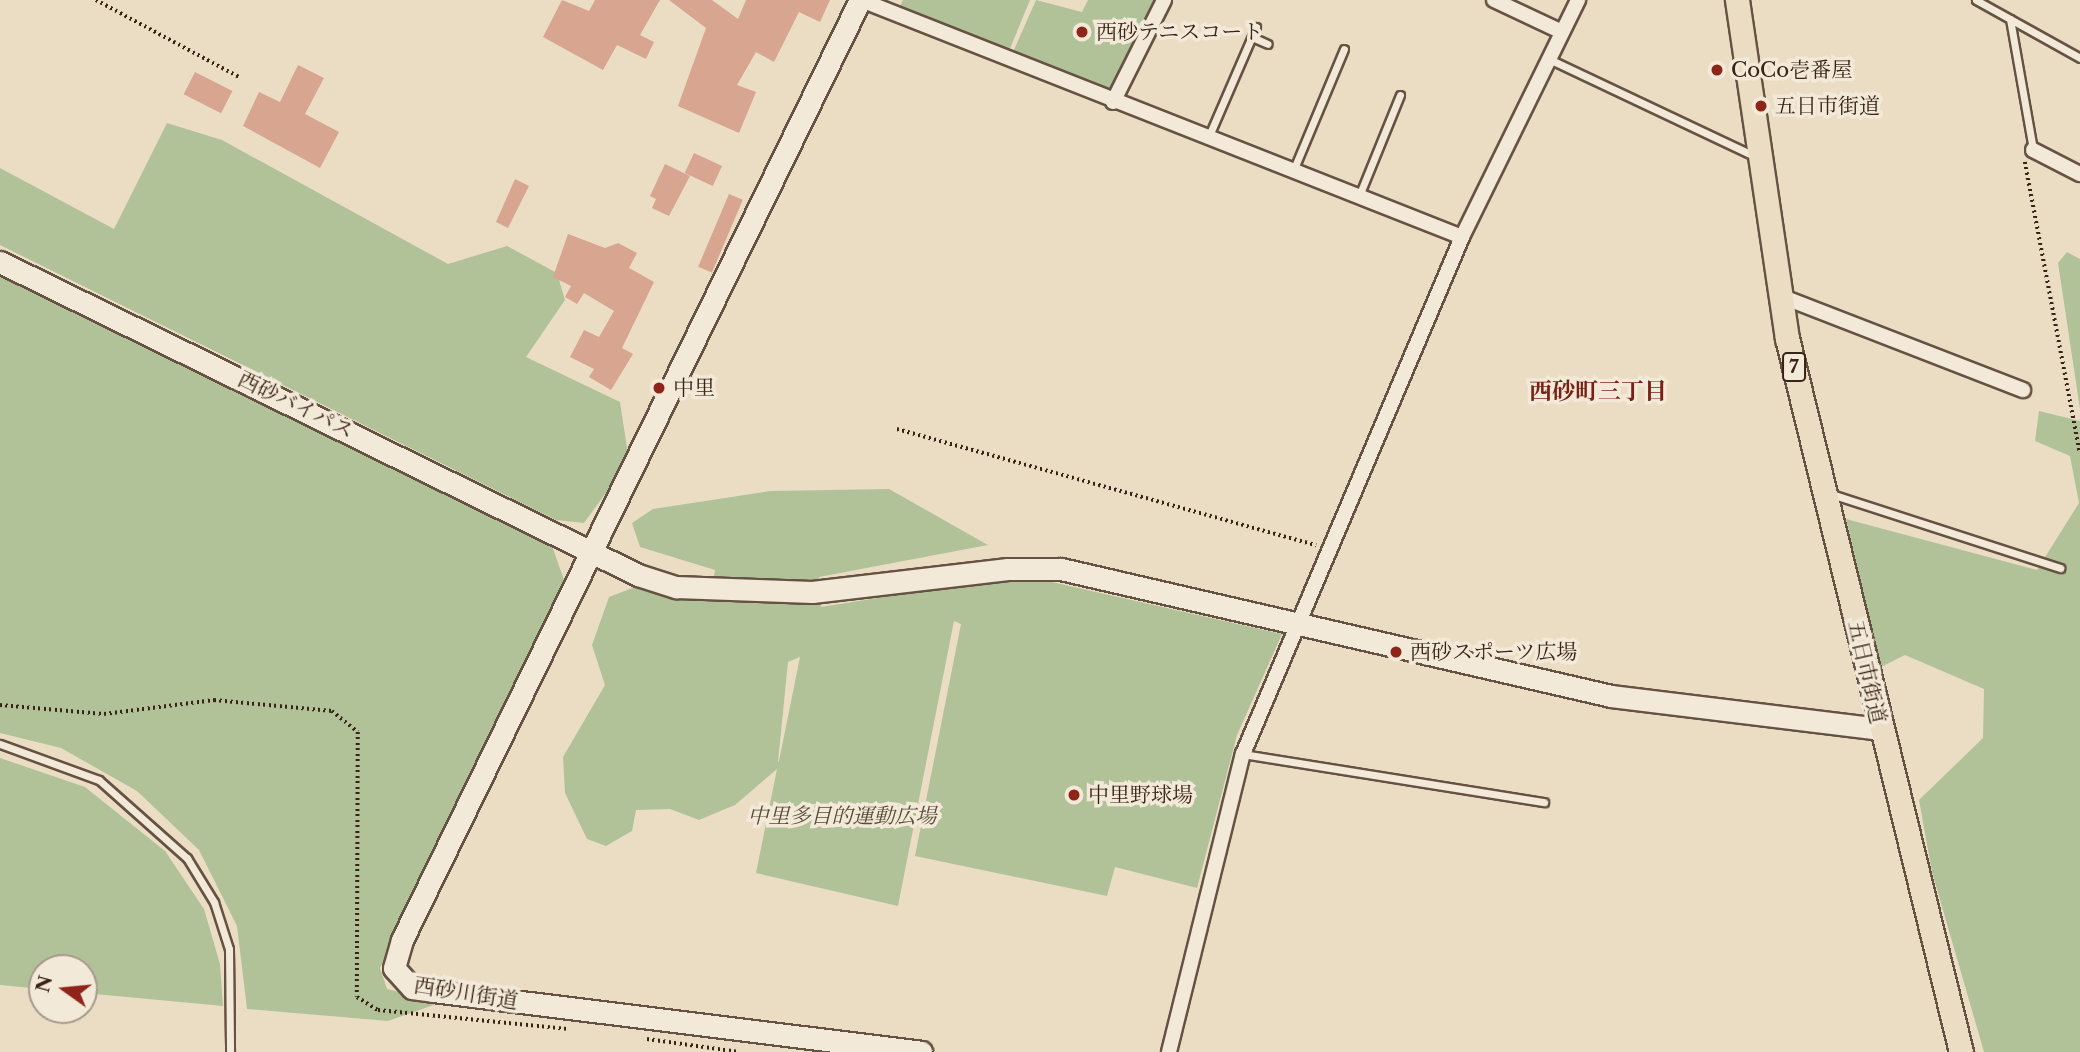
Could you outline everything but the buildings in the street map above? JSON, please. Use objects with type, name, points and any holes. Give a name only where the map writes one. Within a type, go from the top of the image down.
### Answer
[{"type":"main road","name":"五日市街道","points":[[1737,0],[1778,295],[1879,729],[1961,1052]]},
{"type":"street","points":[[860,0],[1113,102],[1462,237]]},
{"type":"street","name":"西砂川街道","points":[[860,0],[402,940],[394,968],[401,980],[433,991],[921,1052]]},
{"type":"street","points":[[1113,102],[1164,0]]},
{"type":"street","points":[[1494,0],[1562,32]]},
{"type":"street","points":[[1169,1052],[1243,754],[1462,237],[1578,0]]},
{"type":"street","points":[[2029,155],[2080,174]]},
{"type":"street","name":"西砂バイパス","points":[[0,262],[592,551],[676,587],[724,594],[812,592],[1008,569],[1060,569],[1611,696],[1879,729]]},
{"type":"street","points":[[1778,295],[2024,390]]},
{"type":"lane","points":[[1976,0],[2080,58]]},
{"type":"lane","points":[[2010,19],[2029,155]]},
{"type":"lane","points":[[1208,138],[1256,27]]},
{"type":"lane","points":[[1252,37],[1268,44]]},
{"type":"lane","points":[[1293,171],[1344,49]]},
{"type":"lane","points":[[1549,59],[1757,158]]},
{"type":"lane","points":[[1358,197],[1399,95]]},
{"type":"lane","points":[[1824,491],[2060,568]]},
{"type":"lane","points":[[0,744],[99,780],[187,858],[214,902],[229,949],[230,1052]]},
{"type":"lane","points":[[1243,754],[1544,802]]},
{"type":"path","points":[[96,0],[239,77]]},
{"type":"path","points":[[2029,155],[2080,452]]},
{"type":"path","points":[[897,429],[1329,549]]},
{"type":"path","points":[[0,705],[104,715],[214,700],[332,711],[358,732],[357,998],[378,1010],[577,1030]]},
{"type":"path","points":[[631,1036],[739,1052]]},
{"type":"green space","points":[[903,0],[1030,0],[1009,51],[900,6]]},
{"type":"green space","name":"西砂テニスコート","points":[[1036,0],[1082,12],[1088,0],[1158,0],[1111,91],[1013,52]]},
{"type":"green space","points":[[167,123],[222,140],[448,264],[507,246],[557,273],[565,300],[526,357],[620,402],[629,461],[584,523],[556,520],[0,245],[0,168],[114,229]]},
{"type":"green space","points":[[2067,252],[2080,259],[2080,409],[2058,263]]},
{"type":"green space","points":[[0,272],[551,543],[564,580],[380,968],[387,989],[442,1002],[388,1021],[247,1009],[237,926],[199,850],[137,791],[61,748],[0,733]]},
{"type":"green space","points":[[2039,411],[2080,421],[2080,1052],[1984,1052],[1932,872],[1919,800],[1983,738],[1984,689],[1905,655],[1881,667],[1846,519],[2037,570],[2079,503],[2070,456],[2035,441]]},
{"type":"green space","name":"中里多目的運動広場","points":[[889,489],[988,545],[819,577],[821,607],[1021,575],[1282,634],[1237,735],[1197,888],[1115,867],[1107,896],[915,856],[961,624],[954,621],[898,906],[756,873],[777,769],[735,805],[699,820],[670,809],[636,810],[632,831],[606,846],[587,839],[565,793],[563,757],[605,685],[592,645],[609,597],[635,587],[709,600],[715,570],[640,547],[632,523],[653,509],[770,491]],"holes":[[[800,657],[779,761],[788,662]]]},
{"type":"green space","points":[[0,758],[85,787],[165,851],[204,909],[220,964],[223,1006],[98,994],[98,954],[28,954],[28,988],[0,985]]},
{"type":"place","name":"西砂テニスコート","points":[[1082,32]]},
{"type":"place","name":"CoCo壱番屋","points":[[1717,70]]},
{"type":"place","name":"五日市街道","points":[[1761,106]]},
{"type":"place","name":"中里","points":[[659,388]]},
{"type":"place","name":"西砂スポーツ広場","points":[[1396,652]]},
{"type":"place","name":"中里野球場","points":[[1074,795]]},
{"type":"district","name":"西砂町三丁目","points":[[1598,391]]}]
